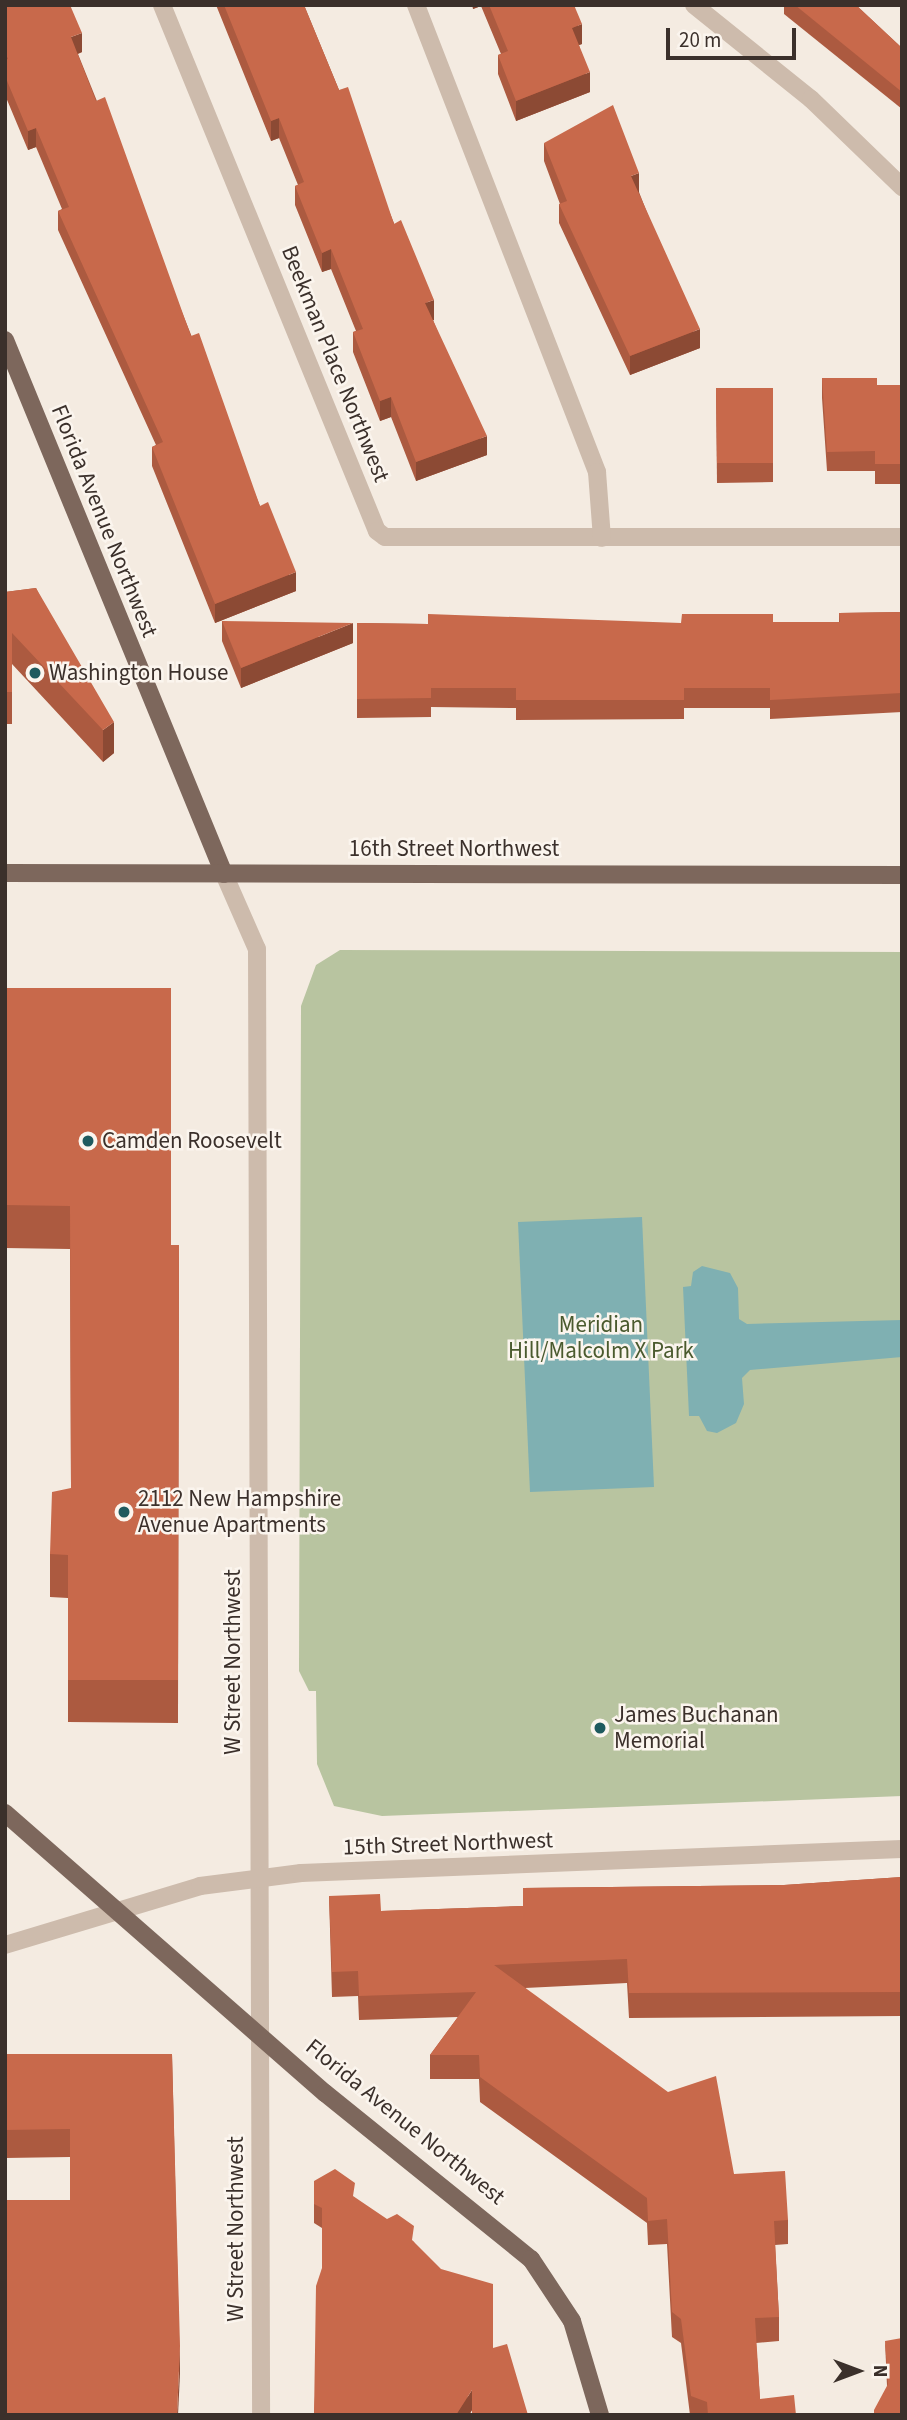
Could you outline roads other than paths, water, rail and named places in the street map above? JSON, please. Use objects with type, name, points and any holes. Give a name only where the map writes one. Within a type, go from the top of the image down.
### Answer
[{"type":"main road","name":"Florida Avenue Northwest","points":[[5,340],[224,874]]},
{"type":"main road","name":"16th Street Northwest","points":[[5,873],[902,875]]},
{"type":"main road","name":"Florida Avenue Northwest","points":[[5,1813],[261,2033],[531,2259],[572,2321],[600,2415]]},
{"type":"street","name":"Beekman Place Northwest","points":[[162,5],[377,531],[385,537],[902,537]]},
{"type":"street","points":[[416,5],[597,472],[602,538]]},
{"type":"street","points":[[694,5],[811,99],[902,187]]},
{"type":"street","name":"W Street Northwest","points":[[224,874],[257,948],[261,2415]]},
{"type":"street","name":"15th Street Northwest","points":[[5,1945],[119,1909],[258,1878],[902,1849]]},
{"type":"water","points":[[642,1217],[654,1487],[530,1492],[518,1222]]},
{"type":"water","points":[[702,1266],[730,1273],[738,1288],[739,1319],[747,1324],[902,1320],[902,1357],[750,1370],[742,1378],[744,1404],[736,1423],[717,1433],[707,1431],[699,1416],[689,1416],[683,1287],[691,1286],[693,1272]]},
{"type":"place","name":"Washington House","points":[[35,673]]},
{"type":"place","name":"Camden Roosevelt","points":[[88,1141]]},
{"type":"place","name":"2112 New Hampshire Avenue Apartments","points":[[124,1512]]},
{"type":"place","name":"James Buchanan Memorial","points":[[600,1728]]},
{"type":"park label","name":"Meridian Hill/Malcolm X Park","points":[[601,1338]]}]
